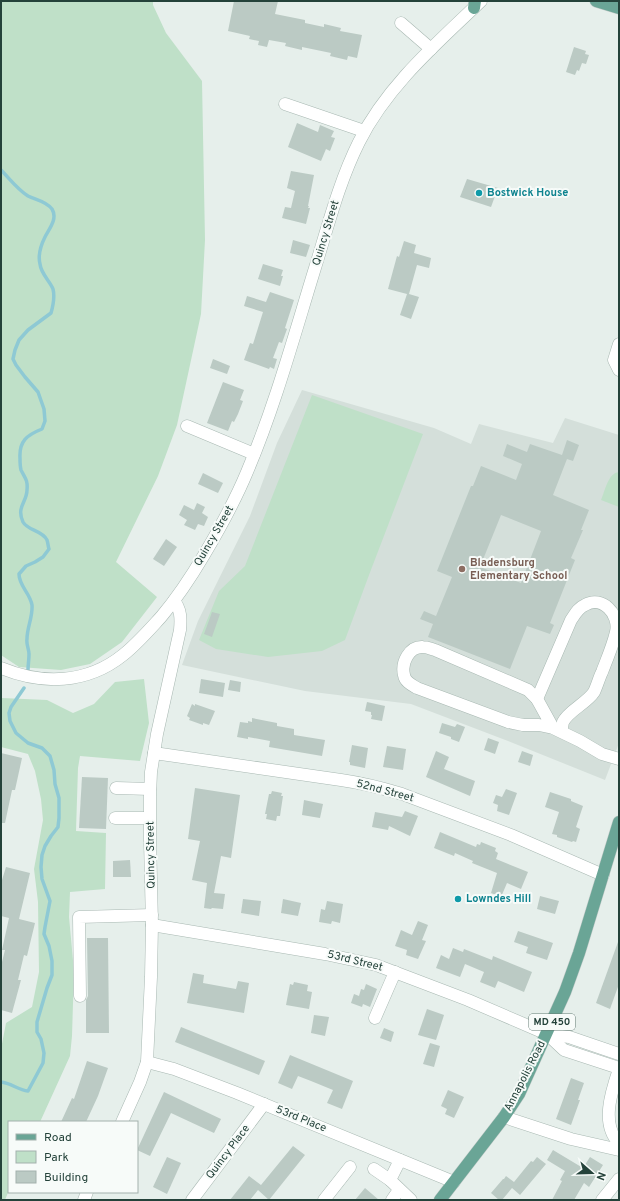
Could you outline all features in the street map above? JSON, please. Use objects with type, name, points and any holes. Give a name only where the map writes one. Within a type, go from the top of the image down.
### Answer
[{"type":"main road","points":[[596,1],[619,8]]},
{"type":"main road","name":"Annapolis Road","points":[[440,1200],[504,1117],[519,1094],[568,986],[619,822]]},
{"type":"street","name":"Quincy Street","points":[[122,1121],[140,1082],[147,1062],[152,920],[150,789],[157,734],[180,630],[180,612],[174,601],[199,564],[240,489],[282,374],[340,187],[364,131],[409,70],[431,50],[476,3]]},
{"type":"street","points":[[401,23],[431,50]]},
{"type":"street","points":[[286,104],[364,131]]},
{"type":"street","points":[[619,344],[614,360],[619,370]]},
{"type":"street","points":[[187,426],[254,454]]},
{"type":"street","points":[[1,668],[25,676],[51,679],[71,679],[91,673],[112,663],[134,646],[174,601]]},
{"type":"street","points":[[537,699],[571,620],[577,610],[585,604],[598,602],[612,610],[616,620],[617,630],[594,693],[570,714],[557,730]]},
{"type":"street","points":[[557,730],[537,699],[528,690],[423,646],[413,649],[408,654],[404,665],[404,675],[408,682],[417,688],[508,722],[523,725],[539,725],[557,730],[602,754],[619,759]]},
{"type":"street","name":"52nd Street","points":[[154,753],[342,780],[386,789],[511,835],[603,875]]},
{"type":"street","points":[[116,788],[150,789]]},
{"type":"street","points":[[116,818],[150,818]]},
{"type":"street","name":"53rd Street","points":[[80,996],[79,917],[152,920],[325,954],[376,966],[468,1000],[547,1034]]},
{"type":"street","points":[[375,1018],[395,972]]},
{"type":"street","points":[[547,1034],[569,1037],[619,1054]]},
{"type":"street","points":[[547,1034],[564,1050],[619,1069],[610,1104],[609,1116],[612,1134],[619,1143]]},
{"type":"street","name":"53rd Place","points":[[147,1062],[174,1069],[264,1104],[454,1182]]},
{"type":"street","name":"Quincy Place","points":[[192,1200],[264,1104]]},
{"type":"street","points":[[504,1117],[571,1139],[619,1150]]},
{"type":"street","points":[[390,1180],[400,1160]]},
{"type":"street","points":[[324,1200],[350,1167]]},
{"type":"street","points":[[374,1169],[390,1180],[410,1200]]},
{"type":"street","points":[[602,1200],[619,1179]]},
{"type":"street","points":[[392,1200],[399,1190]]},
{"type":"shaded area","points":[[302,390],[434,428],[471,444],[479,424],[553,443],[565,418],[619,435],[619,743],[605,780],[411,704],[305,691],[182,665],[198,621],[250,516],[277,443]]},
{"type":"green space","points":[[1,1],[153,1],[153,5],[166,33],[202,81],[205,240],[201,314],[177,425],[158,476],[116,562],[157,597],[122,642],[90,664],[61,670],[19,667],[1,655]]},
{"type":"green space","points":[[312,395],[423,434],[345,640],[322,651],[268,657],[216,649],[199,640],[219,591],[245,566]]},
{"type":"green space","points":[[619,472],[619,507],[601,500],[610,479],[615,473]]},
{"type":"green space","points":[[144,679],[149,723],[140,761],[80,756],[78,768],[76,831],[106,833],[105,889],[70,892],[69,917],[74,971],[70,1056],[40,1121],[8,1121],[8,1192],[5,1200],[1,1200],[1,1049],[6,1023],[32,1007],[39,972],[38,902],[34,869],[43,820],[41,799],[35,771],[28,754],[1,747],[1,699],[47,700],[73,713],[94,704],[115,682]]},
{"type":"building","points":[[234,1],[278,1],[275,14],[305,20],[305,23],[324,27],[324,24],[341,28],[340,31],[362,35],[357,58],[348,56],[347,60],[330,56],[331,53],[302,47],[302,50],[285,46],[286,43],[269,40],[267,47],[258,45],[259,41],[249,39],[250,36],[228,31]]},
{"type":"building","points":[[574,47],[586,51],[585,54],[589,55],[586,64],[582,63],[579,71],[577,70],[575,75],[566,72]]},
{"type":"building","points":[[297,123],[318,132],[320,125],[334,131],[331,137],[335,138],[330,151],[326,149],[321,161],[288,147]]},
{"type":"building","points":[[291,171],[314,175],[308,206],[308,208],[310,208],[306,224],[282,218],[285,207],[291,208],[295,191],[287,188]]},
{"type":"building","name":"Bostwick House","points":[[467,179],[498,188],[491,207],[460,197]]},
{"type":"building","points":[[293,240],[310,245],[306,257],[290,253]]},
{"type":"building","points":[[404,241],[416,245],[414,253],[431,258],[429,268],[417,265],[409,294],[419,297],[411,319],[400,315],[407,294],[388,289],[397,256],[399,257]]},
{"type":"building","points":[[263,264],[283,270],[280,286],[258,279]]},
{"type":"building","points":[[270,292],[294,300],[282,343],[279,342],[273,358],[277,359],[274,369],[270,367],[269,369],[244,360],[250,343],[253,344],[263,312],[244,306],[247,296],[266,302]]},
{"type":"building","points":[[213,359],[230,366],[227,374],[210,368]]},
{"type":"building","points":[[223,382],[244,390],[240,400],[243,401],[238,414],[234,422],[232,421],[228,431],[207,423]]},
{"type":"building","name":"Bladensburg Elementary School","points":[[567,440],[579,445],[573,461],[567,459],[553,495],[589,510],[581,530],[583,530],[571,558],[575,560],[550,623],[554,625],[550,634],[527,626],[510,669],[428,637],[433,624],[420,619],[424,611],[436,616],[452,577],[437,571],[471,486],[473,486],[481,466],[516,480],[522,464],[503,456],[507,444],[527,452],[530,444],[562,455]],"holes":[[[501,515],[541,531],[521,583],[480,567]]]},
{"type":"building","points":[[203,473],[223,483],[218,493],[198,484]]},
{"type":"building","points":[[197,503],[205,507],[202,513],[208,517],[204,526],[198,524],[195,530],[184,525],[187,520],[179,515],[184,505],[194,510]]},
{"type":"building","points":[[166,539],[177,547],[164,566],[153,559]]},
{"type":"building","points":[[212,612],[220,614],[212,637],[204,634]]},
{"type":"building","points":[[201,679],[225,683],[223,697],[199,693]]},
{"type":"building","points":[[230,680],[241,682],[240,692],[228,690]]},
{"type":"building","points":[[367,702],[385,706],[382,721],[371,719],[371,712],[365,711]]},
{"type":"building","points":[[192,704],[215,711],[209,725],[203,723],[203,725],[189,720],[190,718],[187,716]]},
{"type":"building","points":[[252,718],[277,723],[277,726],[294,729],[294,735],[325,740],[322,756],[269,747],[270,741],[248,737],[248,739],[237,737],[240,722],[252,722]]},
{"type":"building","points":[[442,723],[455,727],[457,724],[465,727],[459,742],[451,739],[451,737],[439,733]]},
{"type":"building","points":[[488,738],[499,742],[495,754],[484,750]]},
{"type":"building","points":[[352,745],[368,748],[365,768],[350,765],[349,762]]},
{"type":"building","points":[[387,746],[406,749],[403,770],[383,767]]},
{"type":"building","points":[[436,751],[449,757],[444,769],[475,781],[470,796],[426,777]]},
{"type":"building","points":[[522,751],[533,755],[530,766],[518,762]]},
{"type":"building","points":[[1,753],[22,758],[15,790],[12,790],[5,823],[1,823]]},
{"type":"building","points":[[82,777],[108,778],[106,829],[79,828]]},
{"type":"building","points":[[195,788],[240,795],[231,858],[221,856],[214,893],[225,894],[223,909],[204,908],[207,883],[192,880],[200,841],[188,839]]},
{"type":"building","points":[[506,789],[517,793],[509,815],[497,811],[498,805],[493,803],[496,795],[502,797]]},
{"type":"building","points":[[272,791],[282,793],[281,796],[283,796],[280,816],[277,816],[276,821],[266,819],[267,814],[265,814],[269,794],[271,794]]},
{"type":"building","points":[[550,792],[571,799],[571,801],[583,806],[576,827],[580,829],[576,842],[557,837],[557,835],[552,834],[559,812],[545,807]]},
{"type":"building","points":[[304,800],[323,804],[320,818],[302,815]]},
{"type":"building","points":[[405,811],[418,816],[410,836],[389,826],[388,830],[372,827],[375,812],[402,817]]},
{"type":"building","points":[[440,832],[476,847],[477,844],[480,845],[481,842],[496,848],[495,851],[498,853],[496,859],[528,872],[521,889],[507,883],[501,897],[491,893],[497,873],[472,863],[473,861],[455,853],[454,856],[434,848]]},
{"type":"building","points":[[130,860],[131,877],[113,877],[113,861]]},
{"type":"building","points":[[6,867],[30,873],[19,919],[35,923],[27,956],[24,955],[18,980],[21,980],[12,1013],[1,1010],[1,966],[5,950],[2,950],[9,918],[1,916],[1,880]]},
{"type":"building","points":[[540,896],[559,901],[555,914],[537,909]]},
{"type":"building","points":[[243,899],[261,901],[259,916],[241,913]]},
{"type":"building","points":[[283,899],[301,903],[298,916],[281,913]]},
{"type":"building","points":[[327,901],[343,904],[340,923],[332,921],[331,924],[319,922],[321,909],[325,910]]},
{"type":"building","points":[[418,921],[428,925],[422,940],[426,941],[418,959],[406,955],[407,950],[395,946],[401,930],[412,935]]},
{"type":"building","points":[[518,931],[553,943],[547,960],[526,953],[528,947],[514,942]]},
{"type":"building","points":[[87,938],[108,938],[109,1033],[86,1033],[86,1000],[88,996]]},
{"type":"building","points":[[618,942],[619,984],[610,1009],[596,1003]]},
{"type":"building","points":[[453,948],[463,952],[464,949],[492,960],[493,956],[532,972],[524,992],[498,981],[495,988],[480,982],[484,972],[465,964],[460,977],[436,968],[441,955],[449,959]]},
{"type":"building","points":[[193,973],[204,975],[203,983],[236,989],[238,981],[249,983],[244,1013],[187,1003]]},
{"type":"building","points":[[294,982],[308,985],[307,991],[312,992],[309,1009],[286,1005],[290,984],[293,985]]},
{"type":"building","points":[[366,984],[377,989],[370,1007],[363,1004],[362,1007],[351,1003],[354,994],[359,996],[361,989],[364,990]]},
{"type":"building","points":[[427,1009],[444,1015],[436,1040],[418,1035]]},
{"type":"building","points":[[314,1015],[329,1017],[325,1036],[311,1033]]},
{"type":"building","points":[[181,1027],[265,1061],[259,1075],[175,1042]]},
{"type":"building","points":[[384,1028],[394,1032],[391,1042],[380,1038]]},
{"type":"building","points":[[430,1043],[440,1046],[434,1067],[423,1064]]},
{"type":"building","points":[[290,1055],[353,1081],[342,1109],[327,1103],[333,1090],[311,1081],[298,1076],[292,1089],[278,1083]]},
{"type":"building","points":[[87,1061],[108,1068],[98,1096],[86,1121],[61,1121],[72,1098],[74,1099]]},
{"type":"building","points":[[571,1078],[584,1083],[578,1100],[580,1100],[571,1125],[556,1119]]},
{"type":"building","points":[[448,1090],[464,1097],[454,1118],[445,1114],[447,1109],[441,1106]]},
{"type":"building","points":[[164,1092],[221,1119],[214,1133],[171,1113],[150,1156],[138,1150]]},
{"type":"building","points":[[293,1146],[305,1155],[269,1200],[258,1190],[250,1200],[230,1200],[249,1176],[261,1185]]},
{"type":"building","points":[[553,1150],[583,1168],[590,1157],[603,1165],[589,1187],[584,1183],[574,1200],[552,1200],[562,1181],[560,1180],[565,1171],[547,1160]]},
{"type":"building","points":[[167,1157],[181,1163],[167,1194],[153,1187]]},
{"type":"building","points":[[537,1157],[546,1164],[520,1195],[512,1188],[502,1200],[499,1200],[491,1193],[506,1176],[514,1182],[531,1161],[533,1162]]},
{"type":"building","points":[[365,1188],[379,1200],[355,1200]]},
{"type":"waterway","points":[[1,170],[24,193],[44,202],[50,206],[54,213],[52,224],[42,243],[39,258],[42,271],[52,286],[54,292],[51,313],[28,330],[19,340],[13,359],[25,377],[38,392],[44,409],[45,421],[42,429],[25,439],[20,452],[21,470],[27,484],[27,494],[21,508],[21,517],[25,525],[45,537],[49,549],[43,557],[26,566],[19,574],[19,578],[32,605],[32,614],[27,641],[29,654],[28,670]]},
{"type":"waterway","points":[[1,1082],[28,1091],[43,1063],[44,1053],[41,1039],[37,1032],[37,1022],[52,975],[52,961],[49,946],[44,934],[50,901],[42,879],[41,867],[42,855],[45,846],[58,827],[59,798],[50,756],[42,748],[28,743],[16,733],[10,721],[9,713],[11,707],[24,688]]},
{"type":"place","name":"Bostwick House","points":[[479,193]]},
{"type":"place","name":"Bladensburg Elementary School","points":[[462,569]]},
{"type":"place","name":"Lowndes Hill","points":[[458,899]]}]
